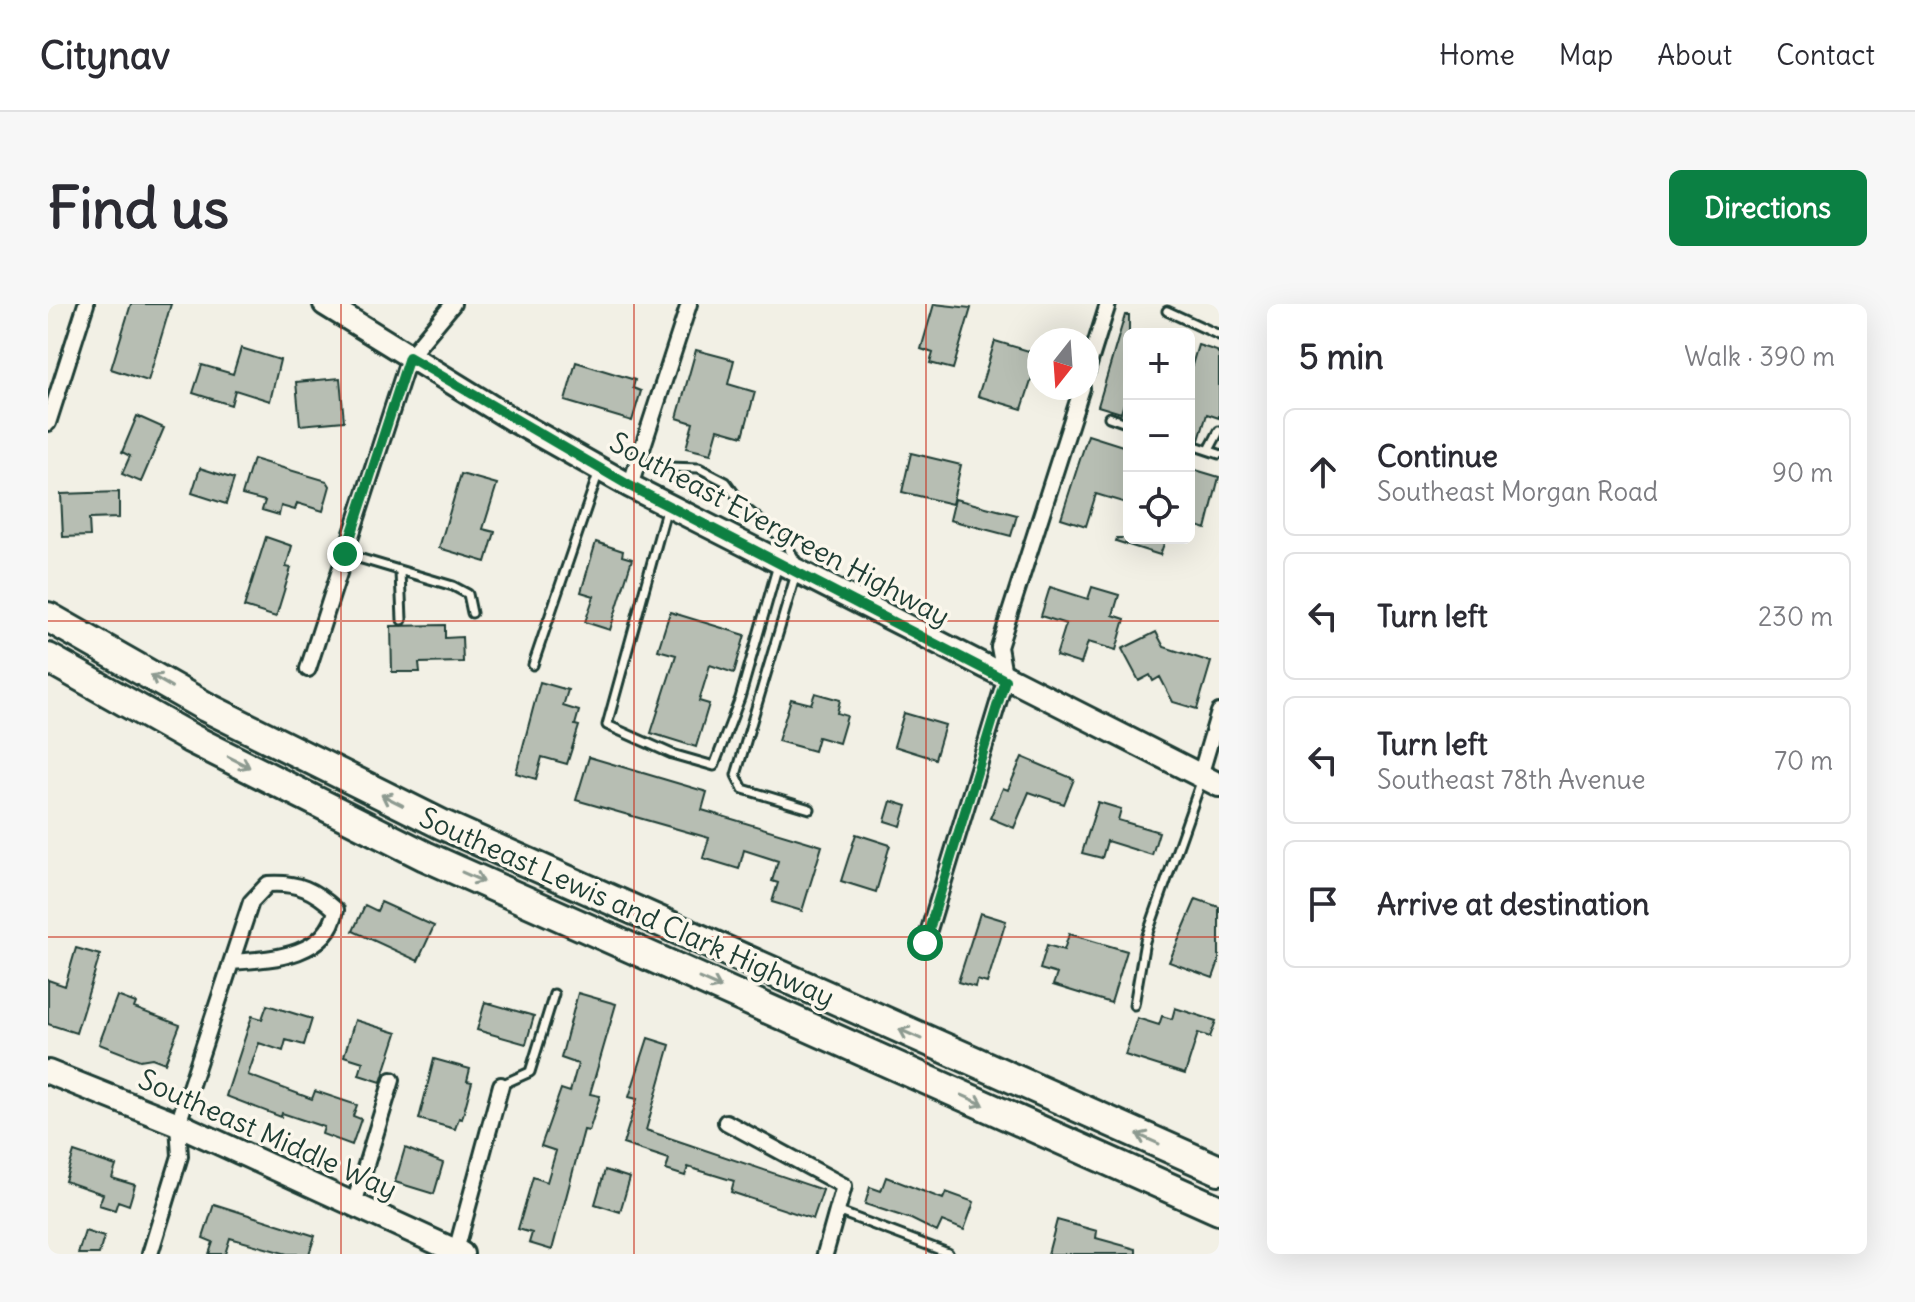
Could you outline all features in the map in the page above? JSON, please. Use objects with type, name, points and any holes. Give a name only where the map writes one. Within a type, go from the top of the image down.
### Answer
[{"type":"highway","name":"Southeast Lewis and Clark Highway","points":[[48,617],[206,707],[443,825],[1219,1170]]},
{"type":"highway","name":"Southeast Lewis and Clark Highway","points":[[48,658],[190,738],[425,856],[1219,1210]]},
{"type":"street","points":[[48,423],[86,304]]},
{"type":"street","name":"Southeast Evergreen Highway","points":[[325,304],[600,469],[633,476],[667,505],[1005,680],[1207,779]]},
{"type":"street","points":[[308,669],[409,357],[453,304]]},
{"type":"street","points":[[633,476],[689,304]]},
{"type":"street","points":[[1099,333],[1108,304]]},
{"type":"street","points":[[925,943],[1005,680],[999,647],[1078,400]]},
{"type":"street","points":[[1207,779],[1219,712]]},
{"type":"street","points":[[150,1254],[180,1156],[178,1124],[251,902],[268,884],[292,882],[317,892],[336,910],[333,926],[307,949],[278,958],[232,962]]},
{"type":"street","name":"Southeast Middle Way","points":[[48,1072],[178,1124],[459,1253]]},
{"type":"street","points":[[354,1204],[392,1080]]},
{"type":"street","points":[[459,1253],[501,1085]]},
{"type":"street","points":[[726,1122],[844,1186],[825,1254]]},
{"type":"lane","points":[[1167,311],[1219,335]]},
{"type":"lane","points":[[1109,417],[1123,422]]},
{"type":"lane","points":[[1209,450],[1219,431]]},
{"type":"lane","points":[[1195,446],[1219,454]]},
{"type":"lane","points":[[633,476],[699,468],[726,482],[745,508],[784,540],[793,570],[736,775],[743,789],[810,809]]},
{"type":"lane","points":[[533,665],[600,469]]},
{"type":"lane","points":[[667,505],[607,725],[672,754],[714,766],[793,570]]},
{"type":"lane","points":[[345,554],[433,580],[468,594],[472,613]]},
{"type":"lane","points":[[400,572],[402,620]]},
{"type":"lane","points":[[1134,1005],[1145,941],[1207,779]]},
{"type":"lane","points":[[501,1085],[530,1072],[554,994]]},
{"type":"lane","points":[[837,1211],[948,1253]]},
{"type":"building","points":[[131,304],[171,304],[148,381],[111,369]]},
{"type":"building","points":[[934,304],[971,308],[953,369],[930,363],[933,353],[921,349]]},
{"type":"building","points":[[1125,315],[1129,315],[1129,328],[1123,328],[1121,413],[1098,406]]},
{"type":"building","points":[[995,341],[1027,350],[1027,394],[1022,409],[978,396]]},
{"type":"building","points":[[1198,345],[1217,351],[1219,355],[1219,418],[1207,414],[1199,440],[1195,439],[1195,355]]},
{"type":"building","points":[[241,348],[280,360],[270,401],[235,390],[231,405],[193,393],[202,365],[233,374]]},
{"type":"building","points":[[696,350],[734,360],[728,384],[755,392],[743,436],[718,429],[711,454],[686,448],[693,423],[677,418]]},
{"type":"building","points":[[576,362],[635,380],[633,388],[641,391],[632,421],[565,401]]},
{"type":"building","points":[[340,378],[344,421],[300,425],[296,382]]},
{"type":"building","points":[[137,416],[164,428],[141,482],[122,474],[130,456],[122,452]]},
{"type":"building","points":[[1088,435],[1123,446],[1123,502],[1096,494],[1086,526],[1061,518]]},
{"type":"building","points":[[911,453],[961,465],[952,504],[902,492]]},
{"type":"building","points":[[253,459],[327,481],[330,486],[323,511],[297,503],[295,510],[281,506],[279,515],[262,510],[265,501],[242,495]]},
{"type":"building","points":[[200,468],[234,479],[226,504],[192,493]]},
{"type":"building","points":[[1195,470],[1219,477],[1206,529],[1195,525]]},
{"type":"building","points":[[461,474],[497,484],[483,529],[495,532],[486,562],[439,548]]},
{"type":"building","points":[[119,492],[119,518],[89,519],[90,536],[63,537],[61,494]]},
{"type":"building","points":[[955,499],[1017,515],[1011,536],[950,520]]},
{"type":"building","points":[[266,537],[292,546],[286,567],[291,568],[276,617],[244,607]]},
{"type":"building","points":[[596,542],[623,551],[622,556],[632,559],[610,630],[585,622],[594,596],[581,592]]},
{"type":"building","points":[[1125,544],[1164,544],[1160,555]]},
{"type":"building","points":[[1050,587],[1088,599],[1092,587],[1119,595],[1113,615],[1125,619],[1116,650],[1088,642],[1081,664],[1056,656],[1066,624],[1041,616]]},
{"type":"building","points":[[670,612],[745,635],[734,673],[710,665],[699,701],[709,704],[696,747],[651,733],[676,655],[658,650]]},
{"type":"building","points":[[445,625],[445,638],[462,637],[463,662],[419,663],[420,672],[392,672],[391,626]]},
{"type":"building","points":[[1156,632],[1164,647],[1211,662],[1197,709],[1173,702],[1160,677],[1153,681],[1150,675],[1139,681],[1122,649]]},
{"type":"building","points":[[540,682],[568,690],[563,706],[579,711],[575,725],[579,726],[567,764],[542,757],[536,779],[516,773]]},
{"type":"building","points":[[815,693],[840,700],[837,713],[847,716],[839,743],[818,737],[814,751],[778,741],[791,699],[811,704]]},
{"type":"building","points":[[904,713],[945,725],[935,759],[894,746]]},
{"type":"building","points":[[589,757],[707,792],[702,810],[822,846],[802,911],[772,902],[778,883],[772,881],[778,861],[744,850],[739,869],[703,858],[709,838],[576,800]]},
{"type":"building","points":[[1022,757],[1074,779],[1064,804],[1029,792],[1014,828],[990,818],[1003,788],[1008,790]]},
{"type":"building","points":[[891,801],[907,806],[901,826],[885,821]]},
{"type":"building","points":[[1098,802],[1121,809],[1118,820],[1159,832],[1152,855],[1107,841],[1102,858],[1082,853]]},
{"type":"building","points":[[856,834],[890,845],[876,892],[841,881]]},
{"type":"building","points":[[1196,899],[1219,907],[1219,961],[1213,978],[1169,962]]},
{"type":"building","points":[[381,902],[434,926],[418,961],[353,931],[365,905],[377,911]]},
{"type":"building","points":[[980,913],[1006,921],[987,983],[977,980],[975,987],[958,982]]},
{"type":"building","points":[[1069,934],[1127,951],[1111,1003],[1053,985],[1057,974],[1040,969],[1047,945],[1064,950]]},
{"type":"building","points":[[76,948],[100,955],[76,1033],[48,1024],[48,980],[65,986]]},
{"type":"building","points":[[578,993],[616,1004],[590,1094],[600,1096],[589,1131],[584,1130],[552,1250],[529,1243],[532,1233],[518,1229],[533,1177],[547,1182],[556,1151],[541,1146],[561,1089],[570,1092],[578,1064],[561,1058]]},
{"type":"building","points":[[117,996],[136,1003],[134,1008],[180,1025],[165,1063],[152,1058],[140,1060],[99,1044]]},
{"type":"building","points":[[485,1002],[534,1016],[526,1044],[477,1030]]},
{"type":"building","points":[[267,1005],[312,1019],[304,1045],[286,1040],[283,1051],[259,1043],[248,1075],[312,1099],[315,1091],[357,1105],[353,1116],[361,1119],[352,1145],[322,1134],[324,1127],[282,1113],[281,1117],[226,1096],[252,1016],[262,1019]]},
{"type":"building","points":[[1175,1008],[1216,1021],[1210,1037],[1198,1033],[1185,1074],[1125,1055],[1137,1018],[1159,1025],[1162,1016],[1172,1019]]},
{"type":"building","points":[[355,1020],[397,1033],[381,1082],[359,1075],[363,1062],[344,1056]]},
{"type":"building","points":[[648,1038],[670,1045],[646,1130],[823,1190],[813,1219],[731,1192],[734,1181],[688,1167],[685,1176],[666,1170],[669,1159],[623,1144],[637,1099],[629,1097]]},
{"type":"building","points":[[434,1059],[470,1069],[467,1081],[472,1082],[462,1119],[459,1118],[455,1129],[419,1119]]},
{"type":"building","points":[[405,1148],[443,1163],[434,1194],[395,1182]]},
{"type":"building","points":[[74,1152],[116,1166],[112,1178],[135,1185],[129,1205],[118,1201],[115,1210],[99,1205],[103,1194],[65,1181]]},
{"type":"building","points":[[605,1170],[630,1178],[620,1212],[595,1204]]},
{"type":"building","points":[[886,1177],[943,1199],[946,1192],[974,1202],[964,1230],[942,1221],[937,1232],[911,1219],[865,1204],[870,1187],[881,1191]]},
{"type":"building","points":[[214,1204],[315,1236],[309,1254],[287,1254],[230,1238],[225,1254],[209,1254],[213,1242],[203,1238]]},
{"type":"building","points":[[1057,1220],[1097,1231],[1096,1238],[1136,1249],[1136,1254],[1048,1254]]},
{"type":"building","points":[[85,1231],[104,1237],[99,1254],[78,1254]]},
{"type":"route","points":[[345,554],[409,357],[630,486],[1005,680],[925,943]]}]
